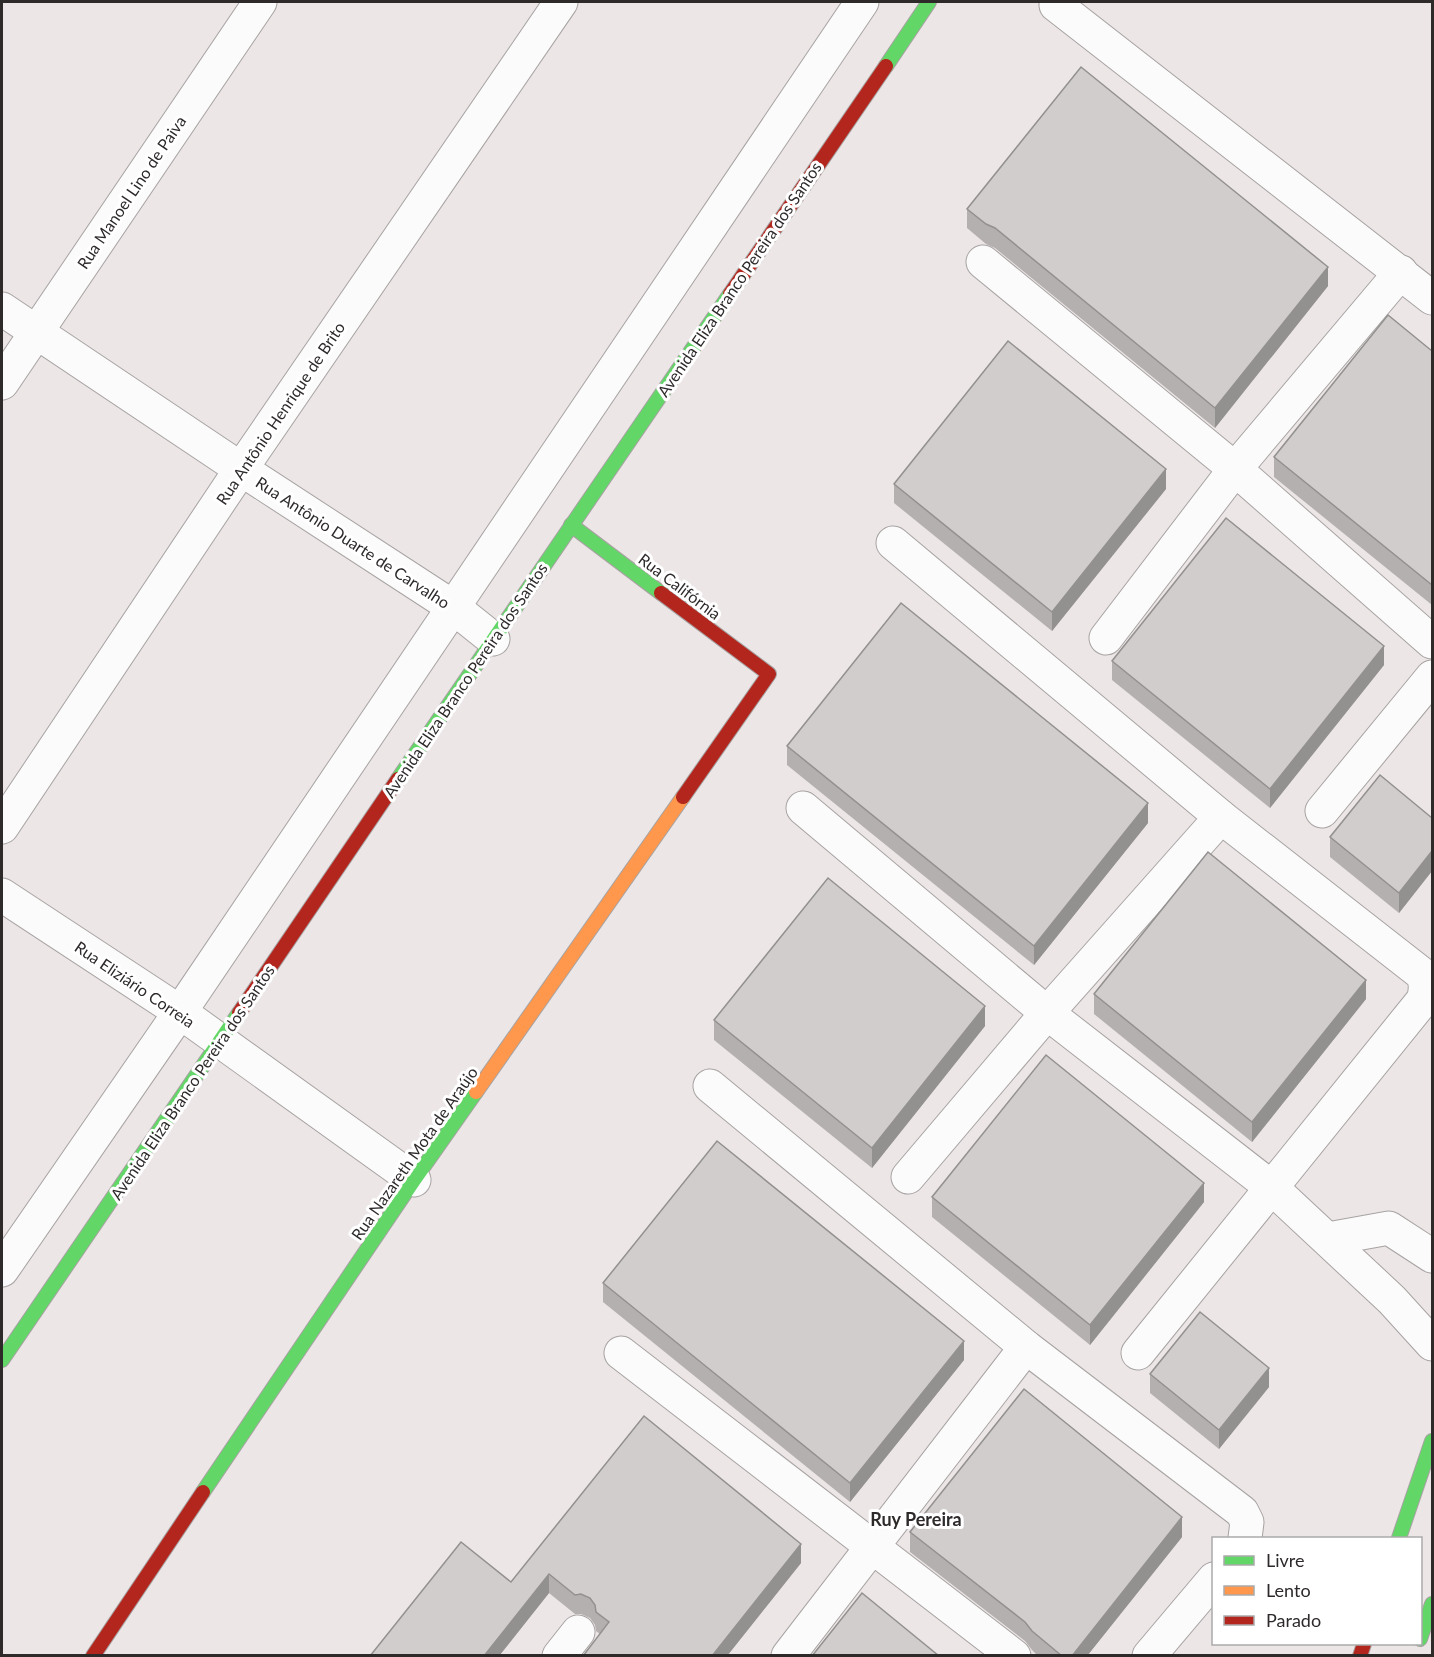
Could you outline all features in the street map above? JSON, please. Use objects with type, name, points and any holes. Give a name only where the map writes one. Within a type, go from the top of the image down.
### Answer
[{"type":"street","name":"Rua Manoel Lino de Paiva","points":[[2,383],[260,2]]},
{"type":"street","name":"Rua Antônio Henrique de Brito","points":[[2,827],[241,470],[561,2]]},
{"type":"street","points":[[2,1270],[180,1012],[862,2]]},
{"type":"street","name":"Avenida Eliza Branco Pereira dos Santos","points":[[2,1360],[929,2]]},
{"type":"street","points":[[1056,5],[1432,298]]},
{"type":"street","points":[[983,262],[1235,469],[1432,642]]},
{"type":"street","points":[[1106,638],[1235,469],[1401,272]]},
{"type":"street","name":"Rua Antônio Duarte de Carvalho","points":[[2,309],[241,470],[453,607],[493,639]]},
{"type":"street","name":"Rua Califórnia","points":[[571,525],[769,674]]},
{"type":"street","points":[[893,543],[1221,817],[1422,974],[1426,985],[1423,1000],[1138,1353]]},
{"type":"street","name":"Rua Nazareth Mota de Araújo","points":[[93,1656],[414,1180],[769,674]]},
{"type":"street","points":[[1322,811],[1432,677]]},
{"type":"street","points":[[802,808],[1047,1013],[1271,1186],[1392,1300],[1432,1344]]},
{"type":"street","points":[[908,1177],[1047,1013],[1221,817]]},
{"type":"street","name":"Rua Eliziário Correia","points":[[2,895],[180,1012],[414,1180]]},
{"type":"street","points":[[710,1086],[1026,1347],[1242,1512],[1247,1522],[1245,1537]]},
{"type":"street","points":[[1328,1239],[1389,1228],[1432,1256]]},
{"type":"street","points":[[788,1656],[1026,1347]]},
{"type":"street","points":[[621,1353],[1014,1656]]},
{"type":"street","points":[[1400,1537],[1432,1441]]},
{"type":"street","points":[[1149,1656],[1212,1581]]},
{"type":"street","points":[[1422,1630],[1432,1604]]},
{"type":"street","points":[[1416,1645],[1432,1649]]},
{"type":"building","points":[[1081,67],[1328,267],[1215,408],[995,228],[967,209]]},
{"type":"building","points":[[1388,315],[1432,351],[1432,585],[1274,457]]},
{"type":"building","points":[[1008,341],[1166,469],[1052,612],[894,484]]},
{"type":"building","points":[[1226,518],[1384,646],[1270,789],[1112,661]]},
{"type":"building","points":[[901,603],[1148,803],[1034,946],[787,746]]},
{"type":"building","points":[[1380,775],[1432,818],[1432,851],[1399,893],[1330,837]]},
{"type":"building","points":[[1208,852],[1366,980],[1252,1122],[1094,994]]},
{"type":"building","points":[[828,878],[985,1006],[872,1148],[714,1020]]},
{"type":"building","points":[[1046,1055],[1204,1183],[1090,1325],[932,1197]]},
{"type":"building","points":[[717,1141],[964,1341],[850,1483],[603,1283]]},
{"type":"building","points":[[1200,1312],[1269,1368],[1219,1430],[1150,1374]]},
{"type":"building","points":[[1024,1389],[1182,1517],[1072,1656],[1062,1656],[1032,1631],[1025,1622],[910,1532]]},
{"type":"building","points":[[644,1416],[801,1544],[712,1656],[583,1656],[609,1622],[596,1612],[595,1605],[590,1598],[581,1594],[575,1595],[549,1574],[484,1656],[370,1656],[461,1542],[511,1582]]},
{"type":"building","points":[[862,1593],[939,1656],[812,1656]]},
{"type":"traffic: fast","points":[[886,66],[929,2]]},
{"type":"traffic: fast","points":[[398,779],[730,294]]},
{"type":"traffic: fast","points":[[571,525],[661,593]]},
{"type":"traffic: fast","points":[[2,1360],[239,1013]]},
{"type":"traffic: fast","points":[[203,1492],[476,1092]]},
{"type":"traffic: fast","points":[[1399,1537],[1432,1441]]},
{"type":"traffic: fast","points":[[1422,1633],[1432,1604]]},
{"type":"traffic: slow","points":[[476,1092],[683,797]]},
{"type":"traffic: jam","points":[[730,294],[886,66]]},
{"type":"traffic: jam","points":[[661,593],[769,674],[683,797]]},
{"type":"traffic: jam","points":[[239,1013],[398,779]]},
{"type":"traffic: jam","points":[[93,1656],[203,1492]]},
{"type":"traffic: jam","points":[[1360,1656],[1364,1645]]},
{"type":"district","name":"Ruy Pereira","points":[[916,1519]]}]
